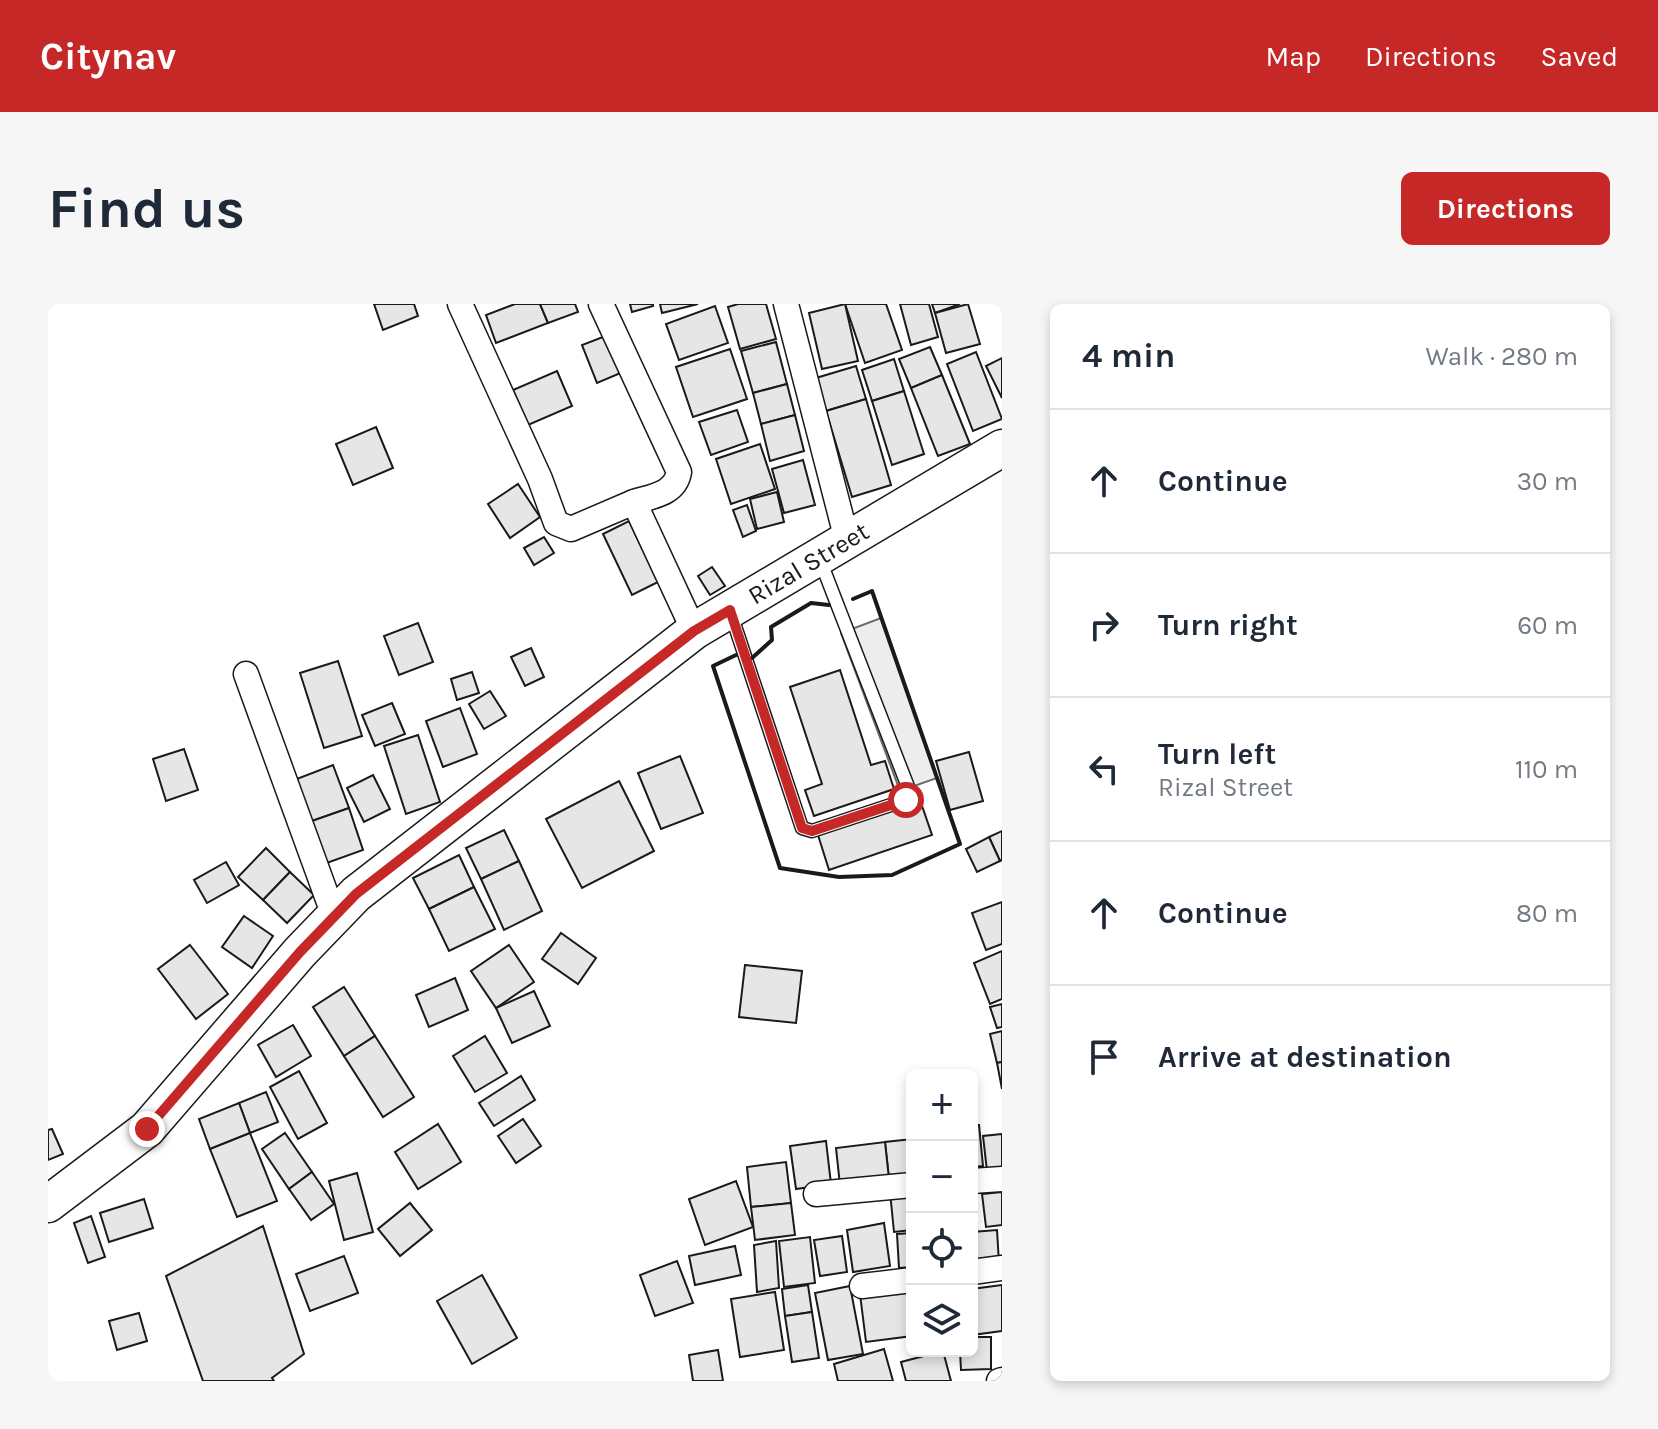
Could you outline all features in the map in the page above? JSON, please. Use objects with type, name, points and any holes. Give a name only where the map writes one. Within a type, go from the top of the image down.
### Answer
[{"type":"main road","name":"Rizal Street","points":[[48,1204],[147,1129],[345,905],[694,631],[1002,448]]},
{"type":"street","points":[[460,304],[540,479],[556,523],[571,529],[669,491],[677,484],[679,472],[601,304]]},
{"type":"street","points":[[786,304],[833,548]]},
{"type":"street","points":[[634,502],[694,631]]},
{"type":"street","points":[[246,674],[345,905]]},
{"type":"street","points":[[978,1181],[1002,1179]]},
{"type":"street","points":[[816,1194],[906,1186]]},
{"type":"street","points":[[978,1271],[1002,1268]]},
{"type":"street","points":[[862,1286],[906,1281]]},
{"type":"lane","points":[[730,610],[802,828],[812,831],[906,800],[910,792],[833,548]]},
{"type":"shaded area","points":[[881,618],[937,778],[900,791],[841,633]]},
{"type":"building","points":[[374,304],[414,304],[418,316],[383,330]]},
{"type":"building","points":[[515,304],[540,304],[548,323],[496,343],[486,315]]},
{"type":"building","points":[[540,304],[575,304],[578,312],[548,323]]},
{"type":"building","points":[[630,304],[653,304],[653,306],[632,312]]},
{"type":"building","points":[[660,304],[698,304],[662,313]]},
{"type":"building","points":[[766,304],[776,339],[740,349],[728,307]]},
{"type":"building","points":[[845,304],[886,304],[902,350],[865,363]]},
{"type":"building","points":[[845,304],[858,361],[822,369],[809,313]]},
{"type":"building","points":[[900,304],[929,304],[938,337],[911,345]]},
{"type":"building","points":[[932,304],[960,304],[935,313]]},
{"type":"building","points":[[968,304],[980,344],[946,353],[935,313]]},
{"type":"building","points":[[715,306],[728,343],[679,360],[666,324]]},
{"type":"building","points":[[608,335],[623,372],[597,383],[582,345]]},
{"type":"building","points":[[776,342],[787,384],[753,393],[741,351]]},
{"type":"building","points":[[930,347],[942,375],[911,388],[899,359]]},
{"type":"building","points":[[730,349],[747,399],[693,417],[676,367]]},
{"type":"building","points":[[976,352],[1002,419],[973,431],[947,364]]},
{"type":"building","points":[[1002,358],[1002,398],[986,366]]},
{"type":"building","points":[[894,359],[904,391],[872,401],[862,370]]},
{"type":"building","points":[[856,366],[866,399],[826,411],[816,378]]},
{"type":"building","points":[[557,371],[572,406],[528,425],[513,390]]},
{"type":"building","points":[[942,375],[970,444],[938,456],[911,388]]},
{"type":"building","points":[[787,384],[795,415],[761,424],[753,393]]},
{"type":"building","points":[[904,391],[924,454],[892,465],[872,401]]},
{"type":"building","points":[[866,399],[891,485],[852,497],[826,411]]},
{"type":"building","points":[[737,410],[748,442],[711,455],[699,422]]},
{"type":"building","points":[[795,415],[804,451],[770,461],[761,424]]},
{"type":"building","points":[[376,427],[393,468],[353,485],[336,444]]},
{"type":"building","points":[[760,444],[775,489],[731,504],[716,459]]},
{"type":"building","points":[[803,460],[815,505],[784,513],[772,469]]},
{"type":"building","points":[[518,484],[540,517],[510,538],[488,504]]},
{"type":"building","points":[[777,492],[784,522],[757,529],[750,499]]},
{"type":"building","points":[[747,505],[756,531],[743,537],[733,510]]},
{"type":"building","points":[[629,521],[658,582],[632,595],[603,534]]},
{"type":"building","points":[[544,537],[554,553],[534,565],[524,548]]},
{"type":"building","points":[[712,567],[725,586],[710,595],[698,576]]},
{"type":"building","points":[[418,623],[433,662],[399,675],[384,636]]},
{"type":"building","points":[[531,648],[544,677],[525,686],[511,657]]},
{"type":"building","points":[[338,661],[362,736],[324,748],[300,673]]},
{"type":"building","points":[[840,670],[871,765],[885,761],[894,789],[814,816],[805,790],[822,784],[790,687]]},
{"type":"building","points":[[472,672],[479,693],[457,700],[451,679]]},
{"type":"building","points":[[490,691],[506,716],[484,729],[469,704]]},
{"type":"building","points":[[392,703],[405,734],[375,746],[362,715]]},
{"type":"building","points":[[460,708],[477,754],[443,767],[426,721]]},
{"type":"building","points":[[418,735],[440,802],[406,814],[384,746]]},
{"type":"building","points":[[184,749],[198,790],[166,801],[153,759]]},
{"type":"building","points":[[969,752],[983,801],[950,810],[936,761]]},
{"type":"building","points":[[680,756],[703,813],[661,829],[638,773]]},
{"type":"building","points":[[333,765],[349,808],[309,822],[294,780]]},
{"type":"building","points":[[373,775],[390,809],[364,822],[347,788]]},
{"type":"building","points":[[619,781],[654,851],[582,888],[546,819]]},
{"type":"building","points":[[920,800],[932,835],[829,870],[818,835]]},
{"type":"building","points":[[349,808],[363,850],[324,864],[309,822]]},
{"type":"building","points":[[504,830],[519,861],[481,879],[466,848]]},
{"type":"building","points":[[1002,831],[1002,860],[1000,861],[989,837]]},
{"type":"building","points":[[989,837],[1000,861],[977,872],[966,849]]},
{"type":"building","points":[[266,848],[290,872],[263,900],[238,877]]},
{"type":"building","points":[[459,855],[474,887],[429,909],[413,878]]},
{"type":"building","points":[[519,861],[542,911],[504,930],[481,879]]},
{"type":"building","points":[[226,862],[239,885],[207,903],[194,880]]},
{"type":"building","points":[[290,872],[314,895],[287,923],[263,900]]},
{"type":"building","points":[[474,887],[495,929],[449,951],[429,909]]},
{"type":"building","points":[[1002,902],[1002,944],[986,950],[972,913]]},
{"type":"building","points":[[244,916],[273,936],[252,968],[222,947]]},
{"type":"building","points":[[561,933],[596,958],[578,984],[542,959]]},
{"type":"building","points":[[190,945],[228,994],[196,1019],[158,969]]},
{"type":"building","points":[[509,945],[534,982],[496,1008],[471,971]]},
{"type":"building","points":[[1002,951],[1002,999],[990,1004],[974,963]]},
{"type":"building","points":[[745,965],[802,971],[796,1023],[739,1017]]},
{"type":"building","points":[[455,978],[468,1010],[429,1027],[416,995]]},
{"type":"building","points":[[344,987],[375,1036],[344,1056],[313,1007]]},
{"type":"building","points":[[534,991],[550,1026],[512,1043],[496,1008]]},
{"type":"building","points":[[1002,1004],[1002,1027],[997,1028],[990,1007]]},
{"type":"building","points":[[293,1025],[311,1056],[276,1077],[258,1045]]},
{"type":"building","points":[[1002,1031],[1002,1062],[997,1063],[990,1034]]},
{"type":"building","points":[[375,1036],[414,1097],[383,1117],[344,1056]]},
{"type":"building","points":[[485,1036],[507,1073],[475,1092],[453,1056]]},
{"type":"building","points":[[1002,1062],[1002,1089],[997,1063]]},
{"type":"building","points":[[299,1071],[327,1123],[298,1139],[270,1087]]},
{"type":"building","points":[[521,1076],[535,1100],[494,1126],[479,1103]]},
{"type":"building","points":[[266,1092],[278,1122],[250,1133],[239,1103]]},
{"type":"building","points":[[239,1103],[250,1133],[210,1149],[199,1119]]},
{"type":"building","points":[[523,1119],[541,1146],[516,1163],[498,1136]]},
{"type":"building","points":[[438,1124],[461,1162],[418,1189],[395,1152]]},
{"type":"building","points":[[978,1125],[979,1125],[983,1166],[978,1166]]},
{"type":"building","points":[[52,1129],[63,1154],[48,1160],[48,1130]]},
{"type":"building","points":[[250,1133],[277,1201],[237,1217],[210,1149]]},
{"type":"building","points":[[285,1133],[312,1172],[289,1189],[262,1149]]},
{"type":"building","points":[[1002,1134],[1002,1169],[987,1171],[983,1136]]},
{"type":"building","points":[[906,1140],[906,1178],[889,1179],[885,1142]]},
{"type":"building","points":[[826,1141],[831,1184],[796,1189],[790,1146]]},
{"type":"building","points":[[885,1142],[889,1179],[840,1185],[836,1148]]},
{"type":"building","points":[[786,1162],[791,1203],[751,1207],[747,1167]]},
{"type":"building","points":[[312,1172],[334,1204],[311,1220],[289,1189]]},
{"type":"building","points":[[357,1173],[373,1232],[344,1240],[329,1181]]},
{"type":"building","points":[[736,1181],[753,1227],[705,1245],[689,1199]]},
{"type":"building","points":[[906,1191],[906,1231],[894,1232],[890,1192]]},
{"type":"building","points":[[1002,1192],[1002,1225],[986,1227],[982,1194]]},
{"type":"building","points":[[144,1199],[153,1228],[109,1242],[100,1213]]},
{"type":"building","points":[[410,1203],[432,1230],[400,1256],[378,1229]]},
{"type":"building","points":[[791,1203],[795,1235],[755,1240],[751,1207]]},
{"type":"building","points":[[91,1216],[105,1257],[88,1263],[74,1223]]},
{"type":"building","points":[[884,1223],[890,1266],[853,1272],[847,1230]]},
{"type":"building","points":[[263,1226],[304,1354],[272,1378],[274,1381],[203,1381],[166,1276]]},
{"type":"building","points":[[997,1230],[999,1263],[978,1265],[978,1232]]},
{"type":"building","points":[[906,1233],[906,1267],[899,1268],[897,1234]]},
{"type":"building","points":[[842,1236],[847,1272],[820,1276],[814,1240]]},
{"type":"building","points":[[810,1237],[815,1283],[784,1287],[779,1241]]},
{"type":"building","points":[[776,1241],[779,1288],[757,1292],[754,1245]]},
{"type":"building","points":[[735,1246],[741,1275],[695,1285],[689,1256]]},
{"type":"building","points":[[344,1256],[358,1293],[310,1311],[296,1274]]},
{"type":"building","points":[[677,1261],[693,1303],[655,1316],[640,1275]]},
{"type":"building","points":[[482,1275],[517,1338],[472,1364],[437,1301]]},
{"type":"building","points":[[808,1285],[812,1312],[785,1316],[782,1289]]},
{"type":"building","points":[[1002,1285],[1002,1331],[978,1334],[978,1288]]},
{"type":"building","points":[[850,1286],[863,1354],[828,1360],[815,1293]]},
{"type":"building","points":[[906,1289],[906,1337],[866,1342],[860,1294]]},
{"type":"building","points":[[775,1292],[784,1350],[740,1357],[731,1299]]},
{"type":"building","points":[[812,1312],[819,1358],[792,1362],[785,1316]]},
{"type":"building","points":[[139,1313],[147,1341],[117,1350],[109,1321]]},
{"type":"building","points":[[978,1337],[991,1337],[991,1369],[961,1370],[960,1357],[978,1357]]},
{"type":"building","points":[[884,1349],[893,1381],[838,1381],[834,1364]]},
{"type":"building","points":[[718,1350],[723,1381],[693,1381],[689,1355]]},
{"type":"building","points":[[920,1357],[945,1357],[951,1381],[906,1381],[901,1362]]},
{"type":"wall","points":[[736,655],[713,666],[780,868],[839,877],[892,875],[960,844],[872,591],[853,599]]},
{"type":"wall","points":[[752,658],[772,640],[771,627],[811,603],[829,605]]},
{"type":"route","points":[[147,1129],[300,952],[356,894],[694,631],[730,610],[802,828],[812,831],[906,800]]}]
